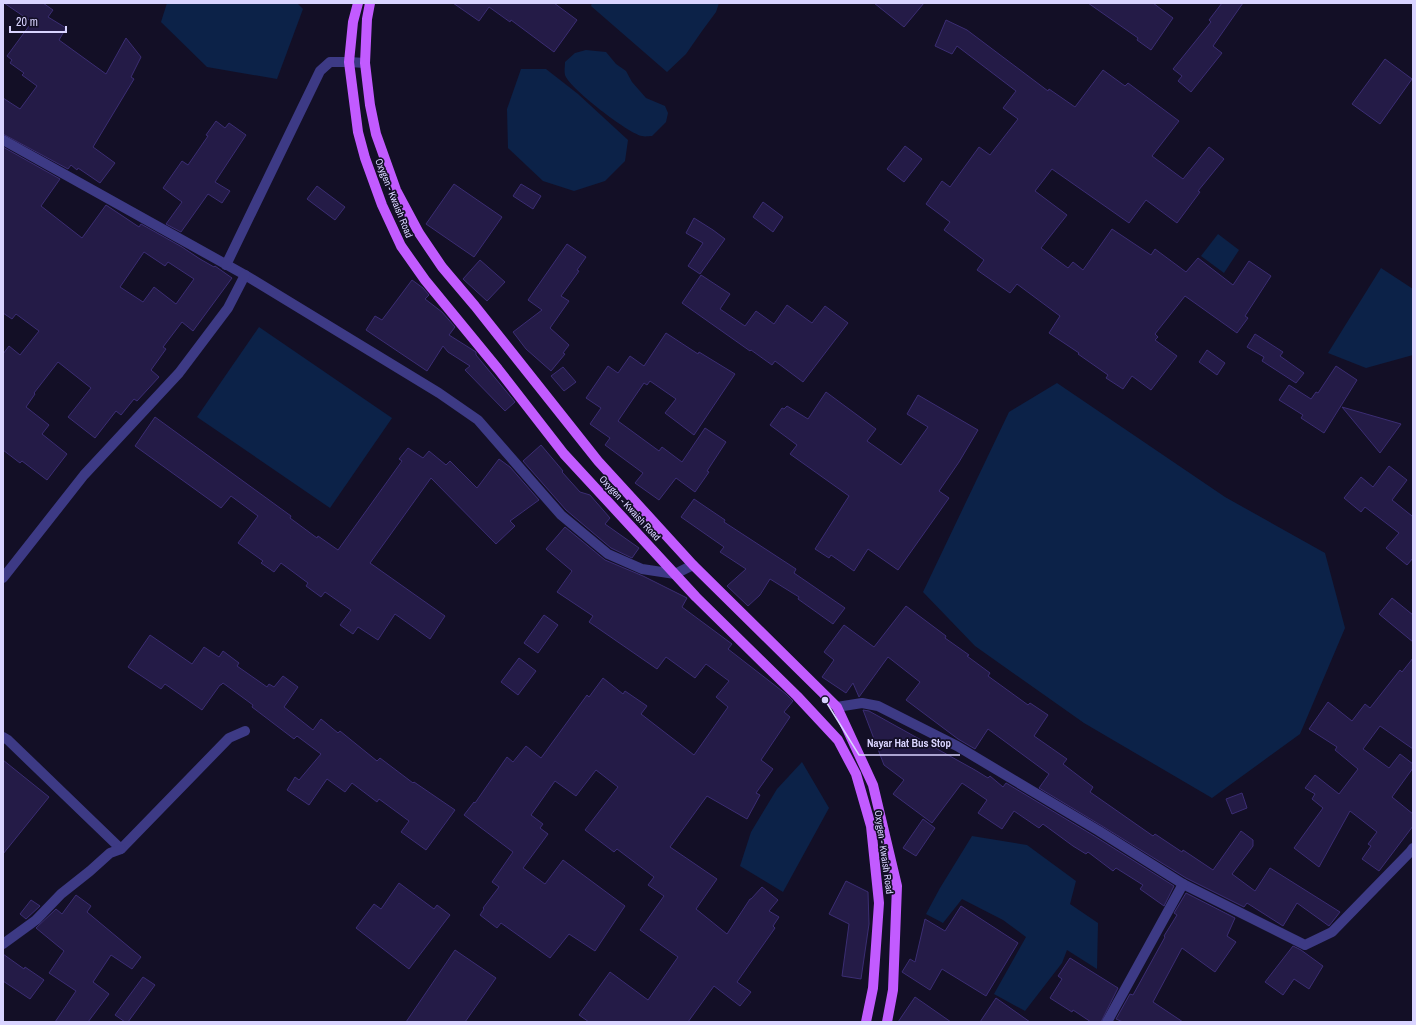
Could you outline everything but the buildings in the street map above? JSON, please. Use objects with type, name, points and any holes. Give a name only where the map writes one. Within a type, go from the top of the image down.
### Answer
[{"type":"main road","name":"Oxygen - Kwaish Road","points":[[358,3],[353,22],[349,62],[358,132],[365,158],[382,205],[401,246],[425,280],[498,369],[564,454],[696,597],[797,696],[828,729],[838,740],[856,774],[871,826],[879,903],[872,988],[866,1022]]},
{"type":"main road","name":"Oxygen - Kwaish Road","points":[[370,3],[366,19],[365,63],[370,105],[376,134],[396,190],[419,233],[442,267],[475,306],[598,461],[693,565],[837,707],[873,785],[897,886],[893,990],[887,1022]]},
{"type":"street","points":[[226,265],[320,71],[330,62],[365,63]]},
{"type":"street","points":[[3,140],[245,275],[439,393],[478,420],[561,515],[608,554],[642,569],[675,574],[693,565]]},
{"type":"street","points":[[3,578],[84,475],[179,374],[228,308],[245,275]]},
{"type":"street","points":[[837,707],[862,703],[878,706],[957,746],[1032,790],[1183,884],[1305,945],[1332,932],[1412,851]]},
{"type":"street","points":[[3,944],[36,920],[61,894],[110,853],[121,849],[229,738],[244,730]]},
{"type":"street","points":[[3,737],[8,740],[121,849]]},
{"type":"street","points":[[1108,1022],[1183,884]]},
{"type":"water","points":[[167,3],[297,3],[303,9],[277,79],[207,67],[161,22]]},
{"type":"water","points":[[592,3],[719,3],[716,12],[686,54],[667,72],[591,6]]},
{"type":"water","points":[[586,50],[606,52],[616,64],[626,71],[632,82],[646,98],[665,106],[668,113],[666,122],[652,136],[642,136],[625,127],[600,110],[569,81],[565,75],[565,62],[575,53]]},
{"type":"water","points":[[521,69],[546,69],[578,94],[628,140],[625,161],[605,181],[574,191],[543,181],[508,148],[507,109]]},
{"type":"water","points":[[1218,234],[1239,250],[1224,273],[1201,256]]},
{"type":"water","points":[[1381,268],[1413,289],[1413,355],[1366,368],[1328,353]]},
{"type":"water","points":[[259,327],[392,418],[330,508],[197,417]]},
{"type":"water","points":[[1057,383],[1225,497],[1325,553],[1345,628],[1300,734],[1212,798],[1084,723],[975,646],[923,592],[1009,412]]},
{"type":"water","points":[[802,762],[829,808],[783,892],[740,866],[751,832],[777,789]]},
{"type":"water","points":[[972,836],[1027,845],[1076,881],[1070,904],[1098,923],[1097,969],[1067,950],[1062,963],[1025,1011],[994,994],[1026,937],[1003,920],[962,899],[943,923],[926,914]]},
{"type":"place","name":"Nayar Hat Bus Stop","points":[[825,700]]}]
